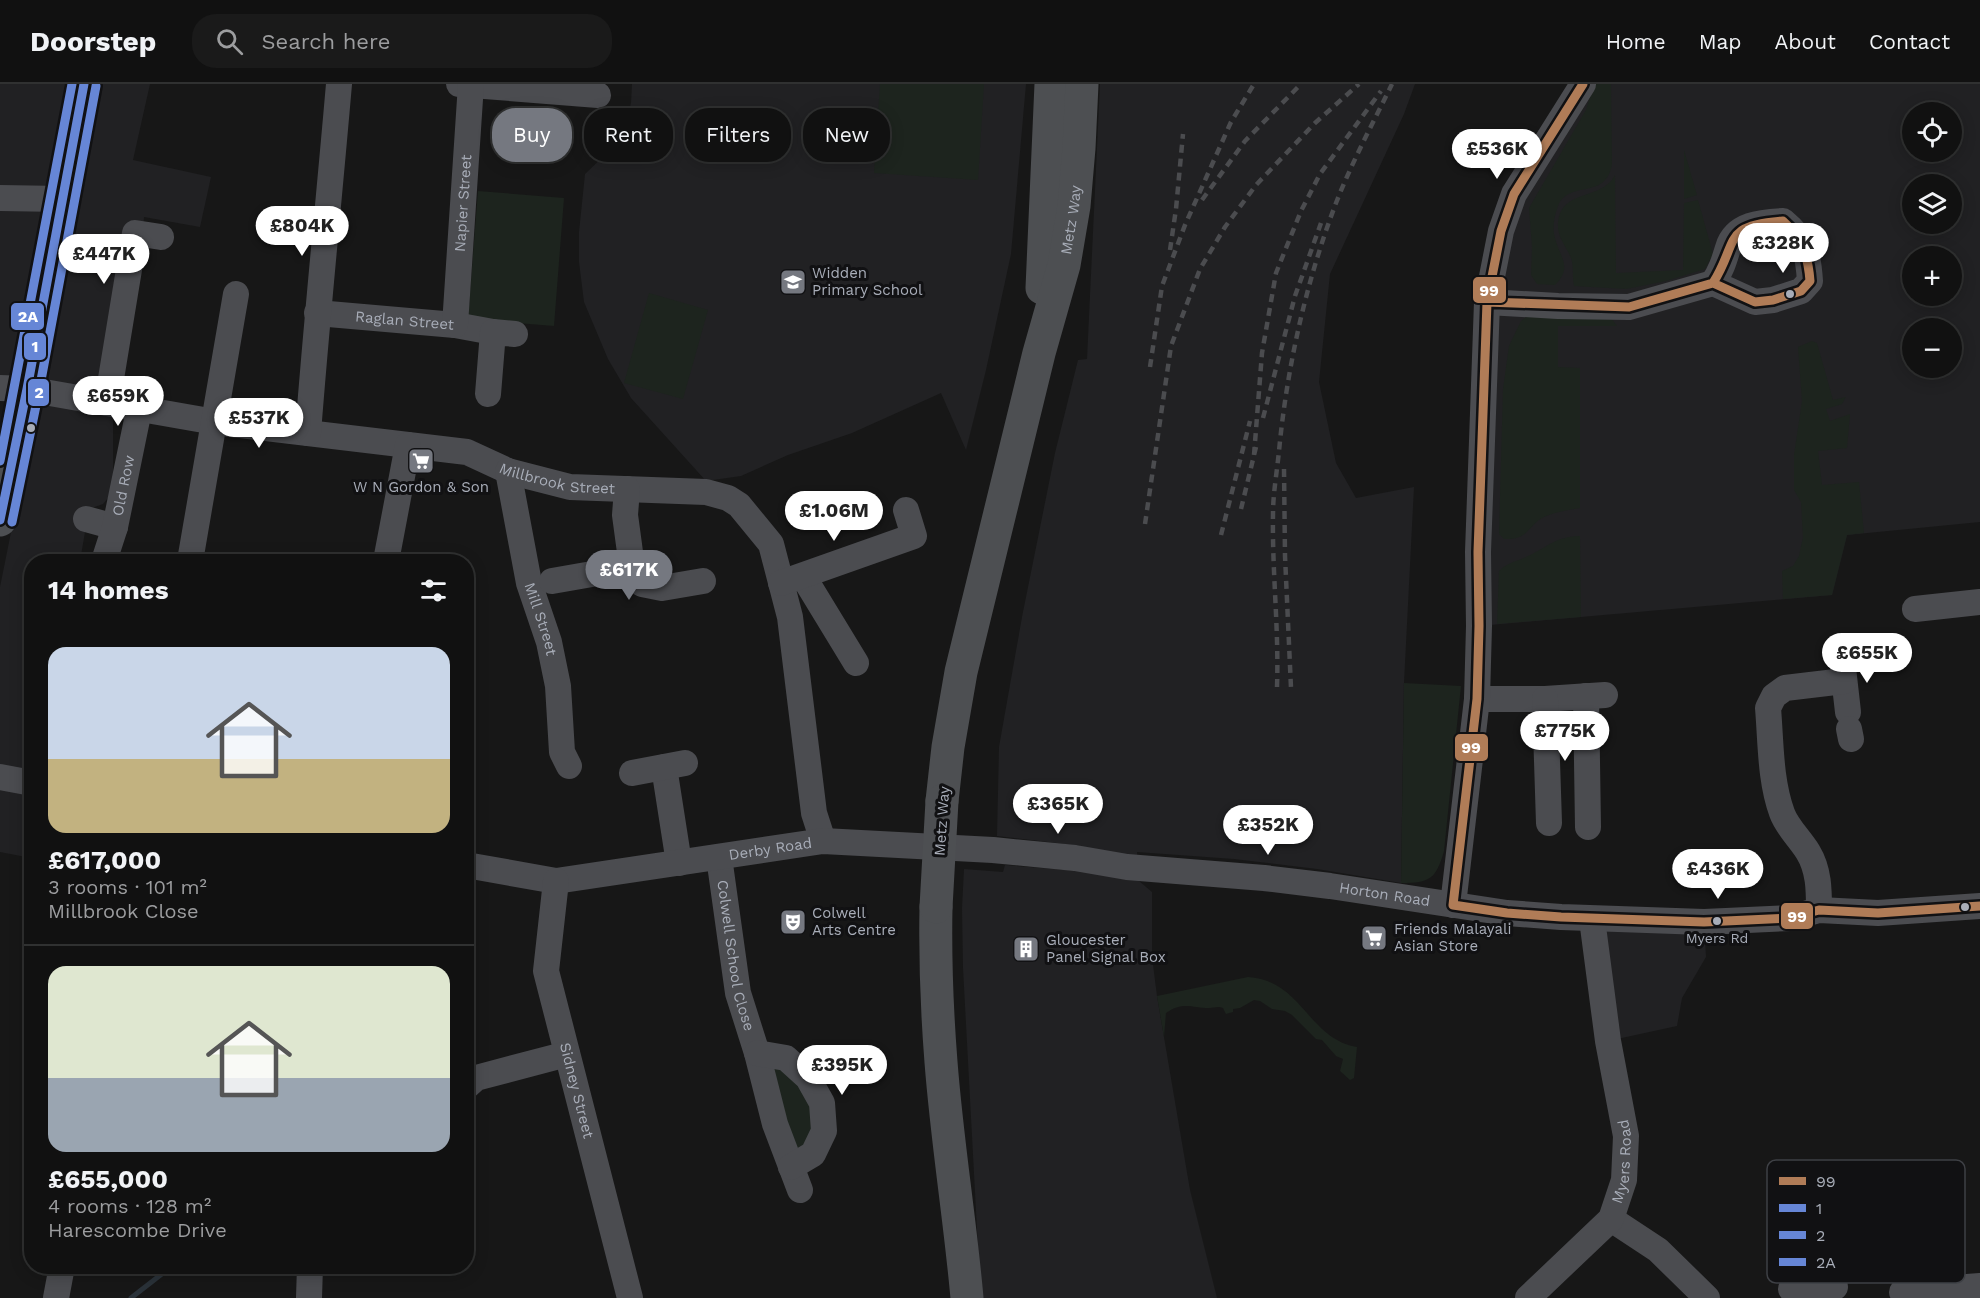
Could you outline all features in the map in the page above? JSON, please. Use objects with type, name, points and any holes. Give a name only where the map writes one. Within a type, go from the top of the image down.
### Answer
[{"type":"main road","points":[[0,520],[13,389],[62,199],[84,84]]},
{"type":"main road","name":"Metz Way","points":[[1039,352],[1051,84]]},
{"type":"main road","name":"Metz Way","points":[[967,1298],[941,1064],[935,947],[942,801],[948,747],[961,672],[1039,352],[1064,265],[1074,206],[1082,84]]},
{"type":"street","points":[[308,433],[339,84]]},
{"type":"street","points":[[467,84],[598,95]]},
{"type":"street","name":"Napier Street","points":[[455,325],[467,84]]},
{"type":"street","points":[[1453,906],[1477,699],[1478,552],[1487,302],[1501,231],[1514,194],[1583,84]]},
{"type":"street","points":[[0,198],[62,199]]},
{"type":"street","points":[[107,402],[135,233],[161,237]]},
{"type":"street","points":[[1487,302],[1629,307],[1713,283]]},
{"type":"street","points":[[191,554],[236,294]]},
{"type":"street","name":"Raglan Street","points":[[317,313],[455,325],[504,333],[488,393]]},
{"type":"street","name":"Millbrook Street","points":[[13,389],[107,402],[139,410],[215,422],[467,452],[508,471],[570,487],[706,492],[728,498],[739,505],[771,544],[792,579],[856,663]]},
{"type":"street","name":"Old Row","points":[[106,554],[115,527],[139,410]]},
{"type":"street","points":[[387,554],[408,445]]},
{"type":"street","name":"Mill Street","points":[[508,471],[529,583],[549,642],[558,686],[562,752],[569,766]]},
{"type":"street","points":[[627,489],[625,515],[632,567],[642,584],[662,588],[703,581]]},
{"type":"street","points":[[792,579],[914,536],[906,510]]},
{"type":"street","name":"Old Row","points":[[86,519],[115,527]]},
{"type":"street","points":[[552,581],[632,567]]},
{"type":"street","name":"Millbrook Street","points":[[792,579],[790,617],[814,813],[823,842]]},
{"type":"street","points":[[1915,609],[1980,602]]},
{"type":"street","points":[[1819,910],[1819,887],[1814,864],[1783,817],[1776,794],[1768,708],[1774,696],[1785,688],[1843,670],[1849,727]]},
{"type":"street","points":[[1477,699],[1545,699],[1595,695],[1588,827]]},
{"type":"street","points":[[1545,699],[1549,823]]},
{"type":"street","points":[[632,772],[674,765],[679,863]]},
{"type":"street","points":[[0,777],[24,782]]},
{"type":"street","name":"Derby Road","points":[[474,866],[556,881],[823,842],[993,850],[1076,858]]},
{"type":"street","name":"Colwell School Close","points":[[719,857],[738,993],[758,1053],[775,1124],[796,1178],[813,1154],[824,1131],[822,1103],[808,1078],[786,1059],[758,1053]]},
{"type":"street","name":"Horton Road","points":[[1076,858],[1127,867],[1264,878],[1330,886],[1507,913],[1592,919],[1704,922],[1790,918],[1819,910],[1878,913],[1980,906]]},
{"type":"street","name":"Sidney Street","points":[[556,881],[546,971],[630,1298]]},
{"type":"street","name":"Myers Road","points":[[1528,1298],[1611,1220],[1624,1180],[1626,1136],[1608,1041],[1592,919]]},
{"type":"street","points":[[474,1080],[567,1054]]},
{"type":"street","points":[[1611,1220],[1658,1250],[1707,1298]]},
{"type":"street","points":[[56,1298],[60,1274]]},
{"type":"street","points":[[309,1298],[310,1274]]},
{"type":"street","points":[[1902,1292],[1949,1293],[1980,1286]]},
{"type":"shaded area","points":[[0,84],[79,84],[16,386],[0,385]]},
{"type":"shaded area","points":[[101,84],[150,84],[133,160],[211,177],[200,227],[144,217],[139,273],[113,397],[113,481],[108,498],[103,504],[89,509],[81,554],[24,554],[24,857],[0,852],[0,587]]},
{"type":"shaded area","name":"Widden Primary School","points":[[632,84],[1026,84],[1011,254],[966,450],[941,393],[852,433],[788,455],[741,476],[706,481],[631,398],[608,359],[584,302],[579,262],[579,232],[585,174],[598,162],[673,162],[673,108],[630,108]]},
{"type":"shaded area","points":[[880,84],[984,84],[978,180],[874,173],[875,162],[890,162],[890,108],[878,108]]},
{"type":"shaded area","points":[[1100,84],[1415,84],[1404,114],[1330,274],[1319,382],[1336,463],[1356,498],[1414,487],[1404,683],[1401,883],[1317,869],[1234,859],[1137,852],[1139,881],[1152,892],[1152,957],[1157,996],[1190,1190],[1217,1298],[971,1298],[978,1248],[963,968],[964,869],[1003,872],[1005,865],[1080,871],[1082,846],[997,836],[999,747],[1055,453],[1078,360],[1087,359]]},
{"type":"shaded area","points":[[1583,84],[1980,84],[1980,522],[1847,535],[1832,595],[1479,626],[1501,231]]},
{"type":"shaded area","points":[[1594,84],[1611,84],[1612,164],[1603,182],[1570,193],[1558,206],[1554,230],[1564,262],[1563,273],[1555,285],[1537,284],[1531,275],[1532,247],[1529,208],[1586,110]]},
{"type":"shaded area","points":[[1684,150],[1697,195],[1684,199]]},
{"type":"shaded area","points":[[1615,175],[1616,273],[1683,270],[1684,203],[1698,200],[1713,254],[1705,269],[1666,281],[1626,289],[1574,286],[1571,258],[1561,240],[1558,228],[1560,215],[1572,200],[1600,189]]},
{"type":"shaded area","points":[[478,191],[564,198],[554,326],[468,319]]},
{"type":"shaded area","points":[[649,293],[708,310],[683,399],[624,383]]},
{"type":"shaded area","points":[[1529,315],[1611,318],[1617,326],[1558,326],[1558,367],[1580,368],[1580,508],[1548,515],[1523,535],[1504,539],[1499,534],[1503,389],[1509,346],[1521,321]]},
{"type":"shaded area","points":[[1812,341],[1817,343],[1833,400],[1846,397],[1842,404],[1826,409],[1830,421],[1850,414],[1847,448],[1818,451],[1822,485],[1859,482],[1864,533],[1847,535],[1832,595],[1783,599],[1782,571],[1793,566],[1799,556],[1803,537],[1801,502],[1794,490],[1794,455],[1802,401],[1798,347]]},
{"type":"shaded area","points":[[1580,536],[1581,617],[1497,624],[1499,571],[1510,563],[1558,540]]},
{"type":"shaded area","points":[[1404,683],[1461,686],[1444,851],[1438,868],[1430,878],[1419,882],[1401,883]]},
{"type":"shaded area","points":[[1592,919],[1704,922],[1706,957],[1682,998],[1677,1026],[1608,1041]]},
{"type":"shaded area","points":[[1248,977],[1266,981],[1281,988],[1327,1033],[1340,1042],[1357,1047],[1354,1078],[1350,1080],[1340,1071],[1343,1059],[1336,1056],[1322,1040],[1316,1039],[1292,1015],[1285,1011],[1272,1009],[1260,1001],[1254,1000],[1226,1014],[1223,1008],[1219,1007],[1188,1006],[1172,1009],[1166,1013],[1164,1037],[1157,996]]},
{"type":"shaded area","points":[[770,1065],[783,1070],[794,1079],[804,1090],[811,1104],[814,1118],[813,1131],[808,1143],[796,1153]]},
{"type":"waterway","points":[[131,1298],[162,1274]]},
{"type":"railway","points":[[1150,367],[1162,286],[1185,225],[1231,122],[1254,84]]},
{"type":"railway","points":[[1202,200],[1245,141],[1301,84]]},
{"type":"railway","points":[[1145,524],[1171,346],[1200,269],[1225,227],[1256,185],[1315,123],[1359,84]]},
{"type":"railway","points":[[1277,687],[1273,506],[1293,356],[1307,294],[1325,233],[1356,158],[1392,84]]},
{"type":"railway","points":[[1254,455],[1262,353],[1276,273],[1301,211],[1320,174],[1381,91]]},
{"type":"railway","points":[[1170,250],[1183,134]]},
{"type":"railway","points":[[1263,418],[1295,296],[1321,223]]},
{"type":"railway","points":[[1221,535],[1250,421]]},
{"type":"railway","points":[[1241,509],[1256,447]]},
{"type":"railway","points":[[1284,469],[1291,688]]},
{"type":"transit line","name":"2A","points":[[0,461],[72,84]]},
{"type":"transit line","name":"1","points":[[0,520],[84,84]]},
{"type":"transit line","name":"99","points":[[1583,84],[1514,194],[1501,231],[1487,302],[1478,552],[1477,699],[1453,905],[1507,913],[1561,917],[1704,922],[1790,918],[1819,910],[1878,913],[1980,906]]},
{"type":"transit line","name":"2","points":[[12,522],[96,86]]},
{"type":"transit line","name":"99","points":[[1783,221],[1795,234],[1806,255],[1810,281],[1801,291],[1773,300],[1755,302],[1713,283],[1734,238],[1740,232],[1763,223],[1783,221]]},
{"type":"transit line","name":"99","points":[[1487,302],[1629,307],[1713,283]]},
{"type":"place","name":"Widden Primary School","points":[[793,282]]},
{"type":"place","name":"W N Gordon & Son","points":[[421,461]]},
{"type":"place","name":"Myers Rd","points":[[1717,921]]},
{"type":"place","name":"Colwell Arts Centre","points":[[793,922]]},
{"type":"place","name":"Friends Malayali Asian Store","points":[[1374,938]]},
{"type":"place","name":"Gloucester Panel Signal Box","points":[[1026,949]]}]
